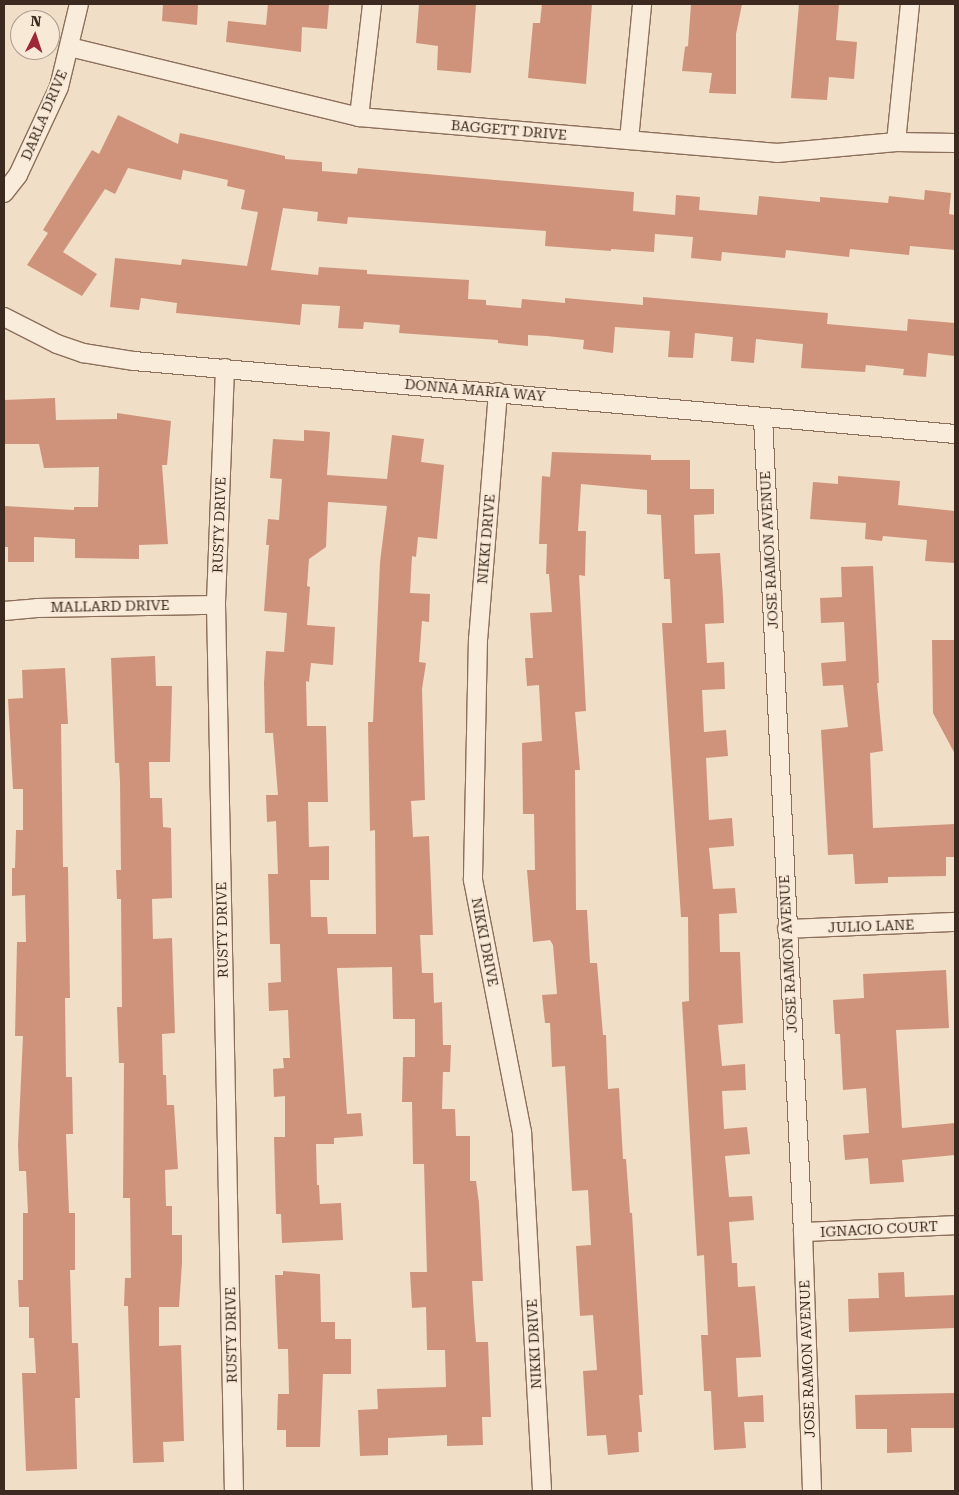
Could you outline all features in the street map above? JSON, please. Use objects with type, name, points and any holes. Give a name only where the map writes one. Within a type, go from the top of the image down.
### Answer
[{"type":"street","name":"DARLA DRIVE","points":[[4,193],[18,175],[59,87],[79,4]]},
{"type":"street","points":[[359,117],[372,4]]},
{"type":"street","points":[[629,140],[642,4]]},
{"type":"street","points":[[896,142],[910,4]]},
{"type":"street","name":"BAGGETT DRIVE","points":[[70,47],[359,117],[776,153],[896,142],[955,143]]},
{"type":"street","name":"DONNA MARIA WAY","points":[[4,317],[36,335],[83,353],[134,361],[955,434]]},
{"type":"street","name":"RUSTY DRIVE","points":[[225,368],[216,605],[234,1491]]},
{"type":"street","name":"NIKKI DRIVE","points":[[498,392],[478,638],[473,880],[522,1132],[542,1491]]},
{"type":"street","name":"JOSE RAMON AVENUE","points":[[762,418],[803,1232],[812,1491]]},
{"type":"street","name":"MALLARD DRIVE","points":[[4,611],[37,608],[216,605]]},
{"type":"street","name":"JULIO LANE","points":[[787,929],[955,922]]},
{"type":"street","name":"IGNACIO COURT","points":[[803,1232],[955,1225]]},
{"type":"building","points":[[163,4],[198,4],[197,25],[162,21]]},
{"type":"building","points":[[268,4],[329,4],[327,29],[302,27],[301,52],[226,42],[228,21],[266,25]]},
{"type":"building","points":[[419,4],[476,4],[471,73],[437,70],[438,46],[416,43]]},
{"type":"building","points":[[542,4],[592,4],[586,84],[528,78],[533,23],[540,23]]},
{"type":"building","points":[[691,4],[742,4],[736,34],[736,94],[709,93],[712,73],[682,71],[685,47],[688,46]]},
{"type":"building","points":[[799,4],[839,4],[836,40],[857,42],[854,79],[829,77],[827,100],[791,98]]},
{"type":"building","points":[[118,115],[178,144],[180,133],[285,156],[285,159],[322,162],[322,171],[357,174],[358,168],[634,192],[633,211],[675,215],[676,195],[700,197],[699,210],[757,215],[759,196],[820,202],[820,197],[888,203],[889,196],[924,200],[925,190],[951,193],[949,214],[955,215],[955,250],[910,246],[909,255],[850,249],[849,257],[786,250],[785,258],[722,252],[721,261],[691,258],[693,237],[655,234],[654,252],[611,249],[611,251],[545,246],[546,231],[348,217],[347,224],[317,221],[318,212],[283,208],[271,270],[318,275],[319,267],[367,270],[367,274],[469,280],[468,299],[486,300],[486,305],[521,308],[522,299],[565,303],[565,298],[643,305],[643,297],[828,313],[827,324],[907,331],[908,319],[955,323],[955,356],[928,353],[926,377],[903,375],[904,369],[866,365],[865,372],[801,368],[803,344],[756,339],[754,363],[731,361],[733,337],[695,333],[693,358],[668,357],[670,331],[615,327],[613,353],[583,349],[584,340],[547,336],[528,335],[528,346],[498,343],[498,340],[399,333],[400,325],[364,322],[363,329],[338,328],[340,306],[302,304],[300,325],[176,313],[177,303],[141,298],[139,310],[110,307],[115,258],[181,265],[182,259],[247,266],[258,212],[241,209],[245,190],[227,186],[228,180],[183,170],[181,180],[128,168],[115,194],[105,189],[63,252],[97,274],[82,296],[27,265],[48,233],[43,230],[92,150],[99,154]]},
{"type":"building","points":[[55,398],[56,420],[117,419],[117,413],[171,421],[167,465],[162,465],[168,544],[139,545],[139,559],[75,558],[75,539],[34,537],[34,562],[8,562],[8,547],[4,547],[4,506],[74,510],[74,507],[98,507],[99,467],[44,468],[39,444],[4,444],[4,400]]},
{"type":"building","points":[[304,430],[330,432],[327,475],[387,479],[392,435],[424,439],[421,462],[444,465],[437,539],[418,537],[416,557],[412,556],[410,593],[430,594],[429,622],[422,621],[419,662],[426,663],[422,689],[425,800],[411,801],[413,837],[429,836],[433,935],[420,935],[422,973],[433,973],[434,1003],[442,1002],[443,1045],[451,1045],[450,1072],[443,1072],[442,1109],[455,1109],[456,1136],[470,1136],[470,1181],[476,1181],[479,1203],[483,1281],[472,1281],[476,1342],[488,1342],[491,1417],[482,1417],[483,1445],[447,1446],[447,1435],[388,1438],[388,1455],[360,1456],[358,1410],[378,1409],[377,1389],[446,1387],[445,1350],[427,1350],[426,1307],[412,1308],[410,1272],[427,1272],[424,1164],[413,1164],[412,1102],[402,1102],[403,1057],[415,1057],[415,1019],[393,1019],[392,967],[337,968],[347,1114],[361,1113],[363,1136],[334,1138],[334,1144],[316,1144],[317,1185],[319,1185],[320,1204],[341,1203],[343,1240],[282,1243],[281,1214],[276,1214],[274,1137],[285,1137],[285,1096],[274,1097],[273,1069],[284,1068],[283,1058],[290,1058],[288,1010],[269,1011],[268,983],[281,982],[280,944],[270,944],[268,874],[278,874],[276,821],[267,822],[266,795],[278,795],[273,733],[265,733],[264,683],[266,651],[284,652],[287,613],[264,611],[269,545],[266,545],[268,519],[279,520],[282,479],[270,478],[273,439],[304,441]],"holes":[[[328,502],[387,506],[380,562],[373,722],[368,722],[370,831],[375,830],[376,934],[328,934],[327,917],[311,917],[310,880],[329,880],[329,846],[309,847],[308,802],[328,802],[326,726],[307,726],[306,681],[309,682],[311,663],[333,665],[335,627],[307,625],[310,587],[307,586],[309,559],[326,547]]]},
{"type":"building","points":[[552,452],[651,455],[651,460],[690,460],[690,489],[714,489],[714,514],[694,515],[695,554],[720,553],[723,597],[724,623],[705,624],[707,663],[724,662],[725,689],[702,690],[704,732],[726,730],[728,756],[706,758],[709,820],[732,818],[734,846],[709,848],[713,889],[735,888],[737,913],[719,914],[720,952],[740,952],[743,1023],[718,1025],[722,1066],[745,1064],[746,1090],[722,1091],[724,1129],[747,1127],[750,1154],[725,1156],[729,1197],[752,1196],[754,1220],[729,1222],[732,1263],[737,1263],[738,1287],[755,1286],[761,1357],[736,1358],[738,1397],[763,1395],[764,1422],[744,1422],[746,1448],[714,1450],[711,1391],[704,1391],[701,1335],[708,1335],[704,1255],[697,1256],[682,1002],[689,1001],[688,917],[681,917],[662,623],[672,623],[670,579],[664,579],[661,515],[647,514],[647,490],[581,484],[578,531],[586,531],[585,576],[579,575],[586,711],[575,712],[580,770],[575,770],[576,910],[587,910],[590,963],[597,963],[603,1035],[606,1035],[608,1089],[619,1088],[623,1159],[626,1159],[630,1213],[632,1213],[643,1395],[639,1395],[642,1432],[638,1432],[639,1452],[608,1455],[606,1435],[587,1436],[583,1371],[597,1370],[593,1315],[580,1316],[576,1246],[591,1245],[588,1190],[572,1191],[565,1066],[552,1067],[550,1023],[545,1023],[542,995],[557,994],[553,945],[550,940],[533,942],[527,870],[535,870],[534,814],[523,814],[522,743],[542,741],[539,685],[527,686],[525,658],[533,658],[530,613],[552,612],[549,574],[546,574],[547,544],[539,544],[542,476],[550,477]]},
{"type":"building","points":[[838,476],[900,481],[898,505],[955,511],[955,563],[925,561],[927,540],[883,536],[882,541],[865,539],[866,523],[810,519],[813,482],[838,484]]},
{"type":"building","points":[[873,566],[879,683],[877,683],[883,751],[870,753],[873,828],[955,824],[955,857],[946,857],[946,876],[888,877],[888,883],[855,884],[853,854],[828,855],[821,730],[848,727],[843,685],[823,686],[821,663],[846,661],[844,622],[821,623],[820,598],[842,597],[841,567]]},
{"type":"building","points":[[932,640],[955,640],[955,754],[933,713]]},
{"type":"building","points":[[155,656],[156,686],[172,686],[170,762],[149,762],[150,798],[162,798],[163,827],[171,828],[172,898],[152,899],[153,939],[172,938],[175,1033],[162,1034],[163,1075],[166,1075],[167,1105],[174,1105],[178,1169],[165,1170],[166,1206],[172,1206],[172,1235],[182,1235],[179,1307],[159,1307],[159,1346],[181,1345],[184,1441],[163,1442],[164,1462],[133,1463],[128,1306],[124,1306],[125,1278],[131,1278],[130,1198],[123,1198],[124,1063],[119,1063],[117,1007],[122,1007],[121,899],[117,899],[116,870],[121,870],[120,782],[119,763],[115,763],[111,658]]},
{"type":"building","points":[[65,668],[68,724],[61,724],[63,867],[68,867],[70,998],[65,998],[66,1077],[72,1077],[73,1134],[66,1134],[69,1213],[75,1213],[75,1270],[70,1270],[72,1343],[78,1343],[80,1398],[75,1398],[77,1469],[26,1471],[22,1373],[36,1373],[34,1338],[29,1338],[29,1307],[19,1307],[18,1280],[23,1280],[23,1213],[28,1213],[26,1171],[19,1171],[18,1145],[23,1036],[15,1036],[17,942],[26,942],[25,895],[12,896],[12,868],[15,868],[16,830],[23,830],[23,789],[13,789],[8,699],[23,698],[22,670]]},
{"type":"building","points":[[946,970],[949,1028],[896,1030],[902,1128],[955,1123],[955,1155],[902,1160],[904,1182],[870,1184],[868,1158],[845,1160],[843,1135],[869,1133],[866,1088],[843,1090],[840,1034],[835,1034],[833,1000],[864,998],[863,974]]},
{"type":"building","points":[[283,1271],[320,1274],[321,1322],[335,1322],[335,1339],[351,1339],[351,1374],[323,1374],[320,1447],[286,1447],[286,1430],[277,1430],[278,1394],[289,1394],[288,1349],[278,1349],[275,1275],[283,1275]]},
{"type":"building","points":[[904,1272],[905,1297],[955,1295],[955,1328],[849,1332],[848,1299],[879,1298],[878,1273]]},
{"type":"building","points":[[955,1393],[955,1428],[911,1428],[912,1452],[887,1453],[887,1429],[856,1429],[855,1395]]}]
